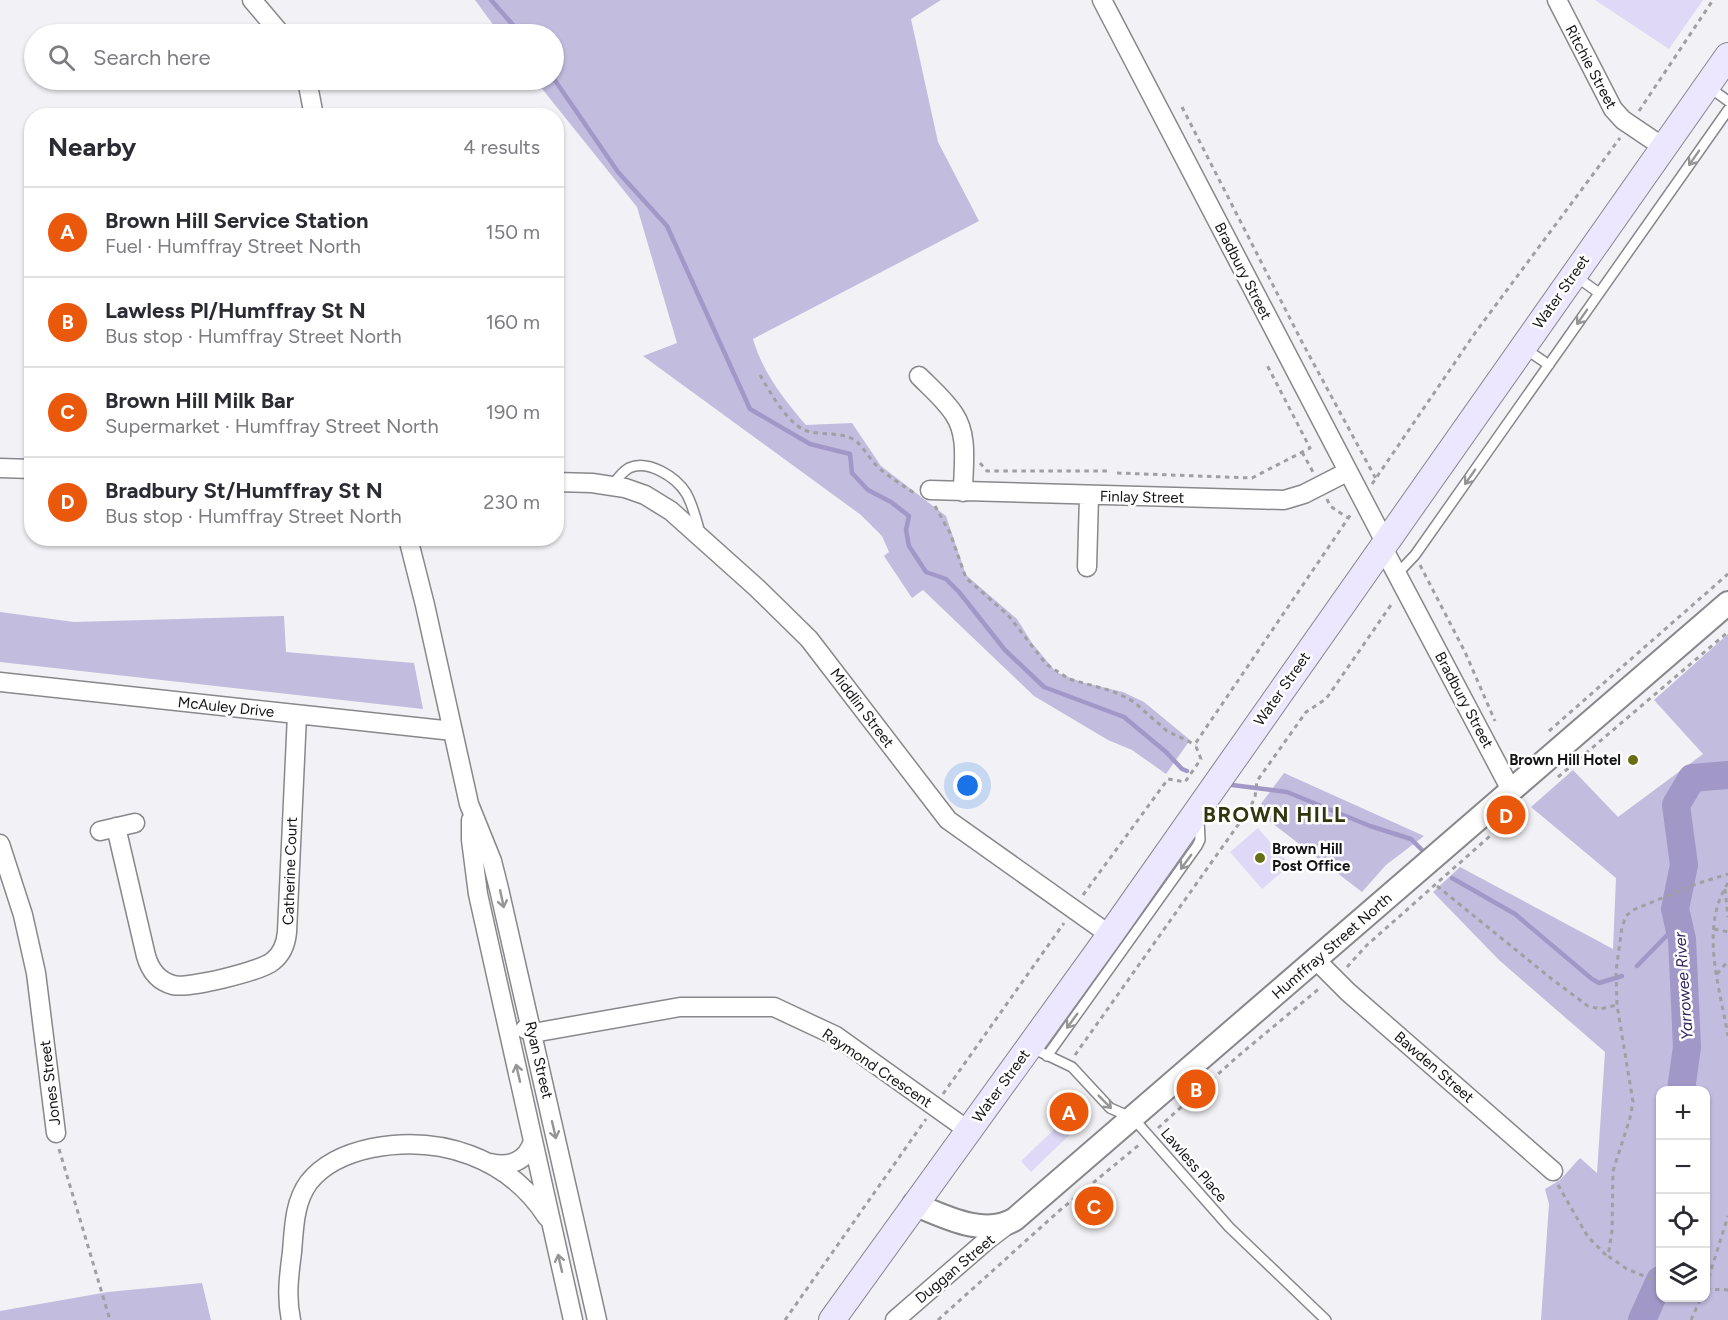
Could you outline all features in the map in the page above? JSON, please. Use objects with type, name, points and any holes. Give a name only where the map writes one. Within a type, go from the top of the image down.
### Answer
[{"type":"main road","name":"Water Street","points":[[832,1320],[969,1131],[1038,1051],[1110,935],[1728,56]]},
{"type":"street","points":[[252,0],[272,24]]},
{"type":"street","name":"Bradbury Street","points":[[1102,0],[1511,790]]},
{"type":"street","name":"Ritchie Street","points":[[1557,0],[1609,103],[1620,117],[1663,147]]},
{"type":"street","points":[[309,90],[312,108]]},
{"type":"street","points":[[919,376],[949,408],[958,422],[963,439],[963,492]]},
{"type":"street","points":[[0,468],[24,469]]},
{"type":"street","name":"Finlay Street","points":[[928,498],[963,492],[1289,499],[1347,472]]},
{"type":"street","points":[[564,482],[613,485]]},
{"type":"street","name":"Middlin Street","points":[[613,485],[638,492],[671,511],[757,588],[815,647],[948,820],[1110,935]]},
{"type":"street","points":[[1087,567],[1089,496]]},
{"type":"street","name":"Ryan Street","points":[[410,546],[470,804],[495,873],[597,1320]]},
{"type":"street","name":"Humffray Street North","points":[[914,1204],[957,1221],[984,1227],[1002,1226],[1015,1219],[1728,603]]},
{"type":"street","name":"McAuley Drive","points":[[0,682],[453,731]]},
{"type":"street","name":"Catherine Court","points":[[135,823],[108,829],[146,956],[157,977],[169,984],[183,986],[255,970],[269,964],[281,952],[287,932],[297,715]]},
{"type":"street","name":"Ryan Street","points":[[470,804],[476,881],[573,1320]]},
{"type":"street","name":"Jones Street","points":[[0,844],[20,904],[36,973],[56,1133]]},
{"type":"street","name":"Bawden Street","points":[[1317,960],[1347,992],[1553,1171]]},
{"type":"street","name":"Raymond Crescent","points":[[509,1032],[525,1029],[533,1033],[681,1007],[774,1007],[836,1036],[969,1131]]},
{"type":"street","points":[[291,1320],[288,1284],[297,1211],[309,1183],[326,1166],[352,1153],[384,1146],[410,1144],[444,1146],[503,1165],[518,1161],[529,1150],[533,1141]]},
{"type":"street","points":[[488,1162],[533,1199],[547,1217],[552,1229]]},
{"type":"street","name":"Duggan Street","points":[[896,1320],[1015,1219]]},
{"type":"lane","points":[[1707,85],[1728,102]]},
{"type":"lane","points":[[1401,581],[1415,555],[1728,110]]},
{"type":"lane","points":[[1573,274],[1599,293]]},
{"type":"lane","points":[[1522,347],[1549,364]]},
{"type":"lane","points":[[613,485],[623,473],[634,467],[648,467],[667,475],[679,483],[687,495],[702,538]]},
{"type":"lane","points":[[1038,1051],[1197,846],[1200,840],[1199,808]]},
{"type":"lane","points":[[476,881],[478,873],[485,868],[490,868],[495,873]]},
{"type":"lane","name":"Lawless Place","points":[[1038,1051],[1072,1067],[1110,1108],[1133,1118],[1229,1227],[1326,1320]]},
{"type":"path","points":[[785,1320],[1168,779],[1185,782],[1201,759],[1195,744],[1475,333],[1630,124],[1713,0]]},
{"type":"path","points":[[1182,107],[1297,332],[1376,479]]},
{"type":"path","points":[[1117,472],[1252,478],[1310,448],[1266,363]]},
{"type":"path","points":[[760,375],[776,402],[801,427],[808,432],[848,436],[857,442],[876,465],[931,500],[950,533],[966,578],[1008,615],[1046,664],[1069,680],[1112,691],[1134,702],[1167,730],[1196,746]]},
{"type":"path","points":[[963,459],[980,460],[987,471],[1107,471]]},
{"type":"path","points":[[928,498],[938,509]]},
{"type":"path","points":[[1415,555],[1465,652],[1500,730]]},
{"type":"path","points":[[1068,1065],[1250,808],[1255,796],[1257,781],[1306,712],[1326,699],[1401,581],[1421,568]]},
{"type":"path","points":[[1549,730],[1728,574]]},
{"type":"path","points":[[1556,779],[1728,632]]},
{"type":"path","points":[[938,1320],[1237,1056],[1318,989],[1335,979],[1366,946],[1503,824]]},
{"type":"path","points":[[1608,1256],[1612,1231],[1612,1172],[1633,1102],[1617,1005],[1616,971],[1626,916],[1642,905],[1728,874]]},
{"type":"path","points":[[1436,885],[1552,980],[1588,1006],[1600,1009],[1617,1005]]},
{"type":"path","points":[[1727,885],[1728,917]]},
{"type":"path","points":[[1727,885],[1716,907],[1713,950],[1728,1036]]},
{"type":"path","points":[[1714,929],[1728,932]]},
{"type":"path","points":[[1717,974],[1728,962]]},
{"type":"path","name":"Jones Street","points":[[56,1133],[110,1320]]},
{"type":"path","points":[[1553,1171],[1551,1175],[1588,1237],[1608,1256],[1627,1269],[1656,1281]]},
{"type":"path","points":[[1710,1274],[1728,1216]]},
{"type":"path","points":[[1710,1288],[1728,1290]]},
{"type":"path","points":[[1691,1320],[1698,1302]]},
{"type":"shaded area","points":[[475,0],[941,0],[911,19],[938,142],[979,221],[753,339],[762,362],[775,385],[806,425],[852,423],[881,466],[946,516],[966,575],[1017,619],[1032,643],[1056,672],[1081,682],[1123,692],[1144,702],[1190,740],[1166,774],[1132,750],[1108,740],[1034,696],[923,590],[912,598],[884,556],[889,552],[882,536],[861,515],[643,356],[677,343],[637,207],[564,116],[564,108],[557,108],[543,90],[564,90],[564,24],[493,24]]},
{"type":"shaded area","points":[[0,612],[74,622],[284,616],[286,652],[414,663],[423,709],[0,662]]},
{"type":"shaded area","points":[[1728,634],[1728,1320],[1541,1320],[1549,1204],[1545,1189],[1560,1180],[1580,1158],[1597,1173],[1605,1052],[1499,960],[1433,892],[1460,867],[1613,949],[1616,878],[1531,807],[1573,770],[1618,817],[1703,754],[1654,700]]},
{"type":"shaded area","points":[[1284,773],[1424,836],[1386,865],[1362,892],[1264,817],[1254,813]]},
{"type":"shaded area","points":[[202,1283],[211,1320],[0,1320],[0,1311],[108,1292]]},
{"type":"building","points":[[1595,0],[1703,0],[1669,49]]},
{"type":"building","name":"Brown Hill Post Office","points":[[1258,828],[1290,865],[1262,889],[1230,852]]},
{"type":"building","points":[[1070,1100],[1086,1119],[1031,1172],[1021,1161],[1064,1120],[1057,1112]]},
{"type":"waterway","points":[[491,0],[512,24]]},
{"type":"waterway","points":[[562,90],[618,172],[667,226],[750,409],[810,444],[850,454],[852,473],[868,490],[891,502],[909,516],[906,530],[909,546],[926,572],[946,579],[1005,650],[1044,687],[1124,717],[1187,771]]},
{"type":"waterway","name":"Yarrowee River","points":[[1682,1086],[1687,1047],[1682,939],[1675,909],[1684,865],[1676,805],[1692,778],[1728,775]]},
{"type":"waterway","points":[[1232,785],[1287,792],[1370,826],[1411,839],[1422,850]]},
{"type":"waterway","points":[[1452,878],[1515,914],[1592,979],[1599,983],[1622,976]]},
{"type":"waterway","points":[[1637,966],[1678,924]]},
{"type":"waterway","name":"Yarrowee River","points":[[1642,1320],[1656,1289]]},
{"type":"place","name":"Brown Hill Hotel","points":[[1633,760]]},
{"type":"place","name":"Bradbury St/Humffray St N","points":[[1506,815]]},
{"type":"place","name":"Brown Hill Post Office","points":[[1260,858]]},
{"type":"place","name":"Lawless Pl/Humffray St N","points":[[1196,1089]]},
{"type":"place","name":"Brown Hill Service Station","points":[[1069,1112]]},
{"type":"place","name":"Brown Hill Milk Bar","points":[[1094,1206]]},
{"type":"district","name":"BROWN HILL","points":[[1275,815]]}]
